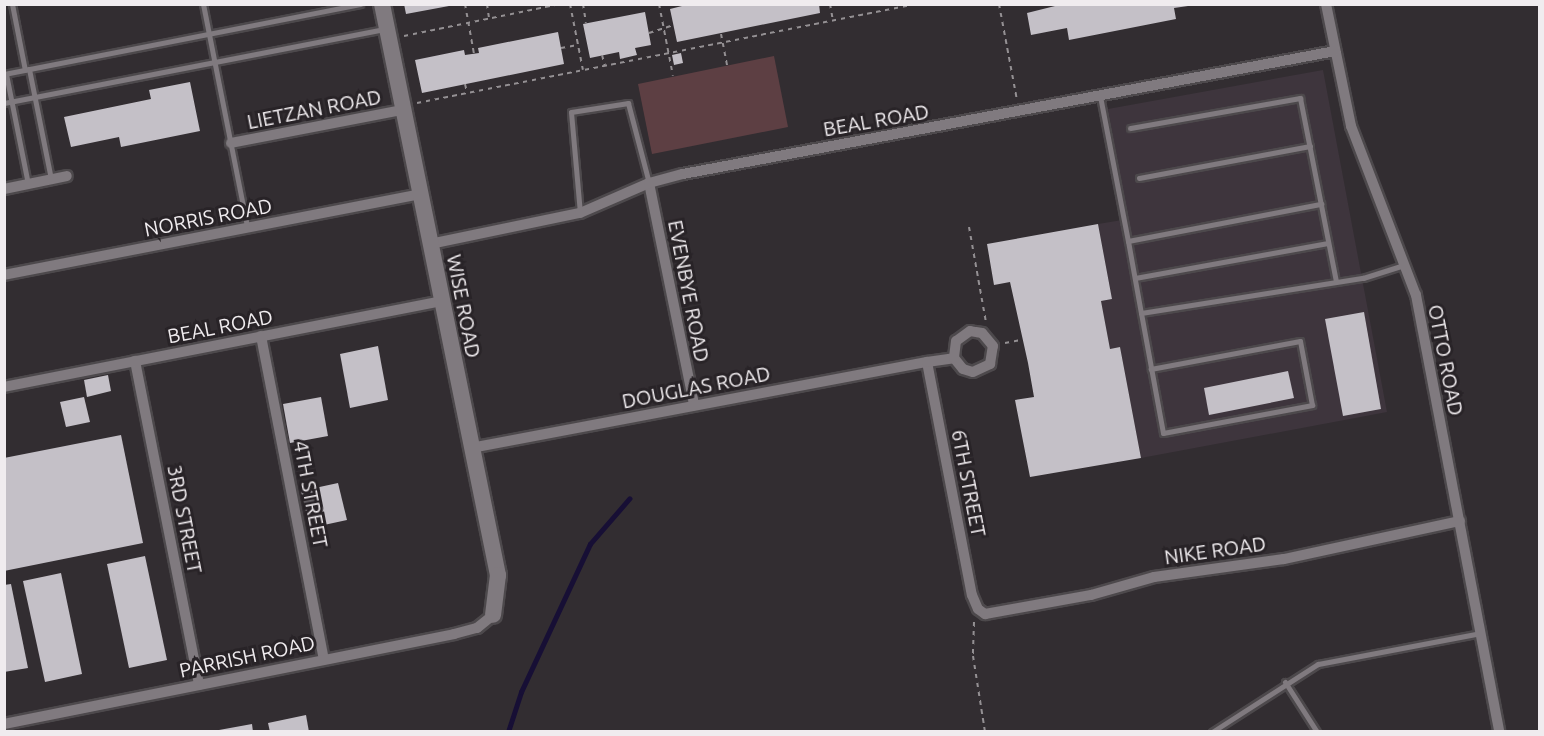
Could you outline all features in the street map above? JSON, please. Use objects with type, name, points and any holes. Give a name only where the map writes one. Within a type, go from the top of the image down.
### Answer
[{"type":"street","name":"WISE ROAD","points":[[382,4],[498,575],[493,615]]},
{"type":"street","name":"OTTO ROAD","points":[[1326,4],[1335,51],[1364,164],[1416,295],[1499,732]]},
{"type":"street","name":"BEAL ROAD","points":[[430,244],[580,213],[649,183],[1335,51]]},
{"type":"street","name":"LIETZAN ROAD","points":[[231,143],[403,108]]},
{"type":"street","points":[[4,189],[67,176]]},
{"type":"street","name":"EVENBYE ROAD","points":[[649,183],[694,405]]},
{"type":"street","name":"NORRIS ROAD","points":[[4,275],[419,194]]},
{"type":"street","name":"BEAL ROAD","points":[[4,387],[442,301]]},
{"type":"street","name":"4TH STREET","points":[[261,336],[324,659]]},
{"type":"street","name":"DOUGLAS ROAD","points":[[471,448],[954,358]]},
{"type":"street","name":"3RD STREET","points":[[135,361],[199,685]]},
{"type":"street","name":"6TH STREET","points":[[927,362],[976,607]]},
{"type":"street","name":"NIKE ROAD","points":[[976,607],[997,613],[1091,595],[1154,577],[1320,552],[1460,521]]},
{"type":"street","name":"PARRISH ROAD","points":[[4,724],[477,628],[493,615]]},
{"type":"lane","points":[[12,4],[51,179]]},
{"type":"lane","points":[[203,4],[247,228]]},
{"type":"lane","points":[[28,184],[5,74],[360,4]]},
{"type":"lane","points":[[4,103],[215,62],[388,34]]},
{"type":"lane","points":[[1100,96],[1128,241],[1134,278],[1141,313],[1151,369],[1163,433],[1312,405],[1300,341],[1151,369]]},
{"type":"lane","points":[[1130,128],[1300,98],[1336,281]]},
{"type":"lane","points":[[580,213],[571,112],[628,103],[649,183]]},
{"type":"lane","points":[[1139,178],[1310,146]]},
{"type":"lane","points":[[1128,241],[1321,204]]},
{"type":"lane","points":[[1134,278],[1328,243]]},
{"type":"lane","points":[[1141,313],[1363,278],[1405,264]]},
{"type":"lane","points":[[1212,732],[1285,682],[1318,663],[1481,633]]},
{"type":"lane","points":[[1285,682],[1317,732]]},
{"type":"path","points":[[465,4],[474,54]]},
{"type":"path","points":[[487,4],[489,19]]},
{"type":"path","points":[[388,34],[468,23],[560,4]]},
{"type":"path","points":[[570,4],[583,70]]},
{"type":"path","points":[[583,4],[586,23]]},
{"type":"path","points":[[659,4],[673,76]]},
{"type":"path","points":[[830,4],[833,21]]},
{"type":"path","points":[[403,108],[467,93],[916,4]]},
{"type":"path","points":[[999,4],[1019,112]]},
{"type":"path","points":[[649,33],[674,24]]},
{"type":"path","points":[[721,33],[727,66]]},
{"type":"path","points":[[561,48],[578,45]]},
{"type":"path","points":[[602,55],[605,66]]},
{"type":"path","points":[[465,84],[467,93]]},
{"type":"path","points":[[969,227],[987,325]]},
{"type":"path","points":[[1000,344],[1021,340]]},
{"type":"path","points":[[976,607],[973,656],[985,732]]},
{"type":"shaded area","points":[[774,56],[788,127],[652,154],[638,84]]},
{"type":"shaded area","points":[[1323,70],[1387,412],[1141,458],[1120,347],[1110,349],[1101,301],[1112,299],[1098,224],[1128,219],[1108,109]]},
{"type":"building","points":[[404,4],[449,4],[449,6],[406,14]]},
{"type":"building","points":[[690,4],[819,4],[820,13],[677,42],[670,9]]},
{"type":"building","points":[[1063,4],[1188,4],[1188,6],[1174,8],[1176,19],[1069,40],[1067,28],[1031,35],[1027,13]]},
{"type":"building","points":[[645,12],[651,45],[635,48],[637,55],[620,59],[619,52],[590,58],[583,24]]},
{"type":"building","points":[[558,32],[564,64],[422,93],[415,60],[464,50],[465,55],[479,53],[478,48]]},
{"type":"building","points":[[681,53],[683,63],[674,65],[672,55]]},
{"type":"building","points":[[190,82],[200,131],[121,147],[119,137],[71,147],[64,117],[151,99],[149,90]]},
{"type":"building","points":[[1098,224],[1112,299],[1101,301],[1110,349],[1120,347],[1141,458],[1030,477],[1015,400],[1034,397],[1028,363],[1010,282],[994,285],[987,244]]},
{"type":"building","points":[[1364,312],[1381,409],[1343,416],[1325,319]]},
{"type":"building","points":[[378,346],[388,400],[350,408],[340,354]]},
{"type":"building","points":[[1288,371],[1294,398],[1209,415],[1204,388]]},
{"type":"building","points":[[108,375],[111,391],[87,397],[84,380]]},
{"type":"building","points":[[84,397],[90,422],[66,427],[60,402]]},
{"type":"building","points":[[321,397],[328,436],[290,443],[283,404]]},
{"type":"building","points":[[121,435],[143,543],[4,571],[4,458]]},
{"type":"building","points":[[338,483],[347,520],[310,528],[301,491]]},
{"type":"building","points":[[145,556],[167,660],[129,668],[107,564]]},
{"type":"building","points":[[61,573],[82,674],[45,682],[23,581]]},
{"type":"building","points":[[11,584],[28,668],[4,672],[4,585]]},
{"type":"building","points":[[306,715],[309,732],[270,732],[268,723]]},
{"type":"building","points":[[252,724],[253,732],[219,732],[219,730]]},
{"type":"waterway","points":[[508,732],[521,692],[590,544],[629,499]]}]
